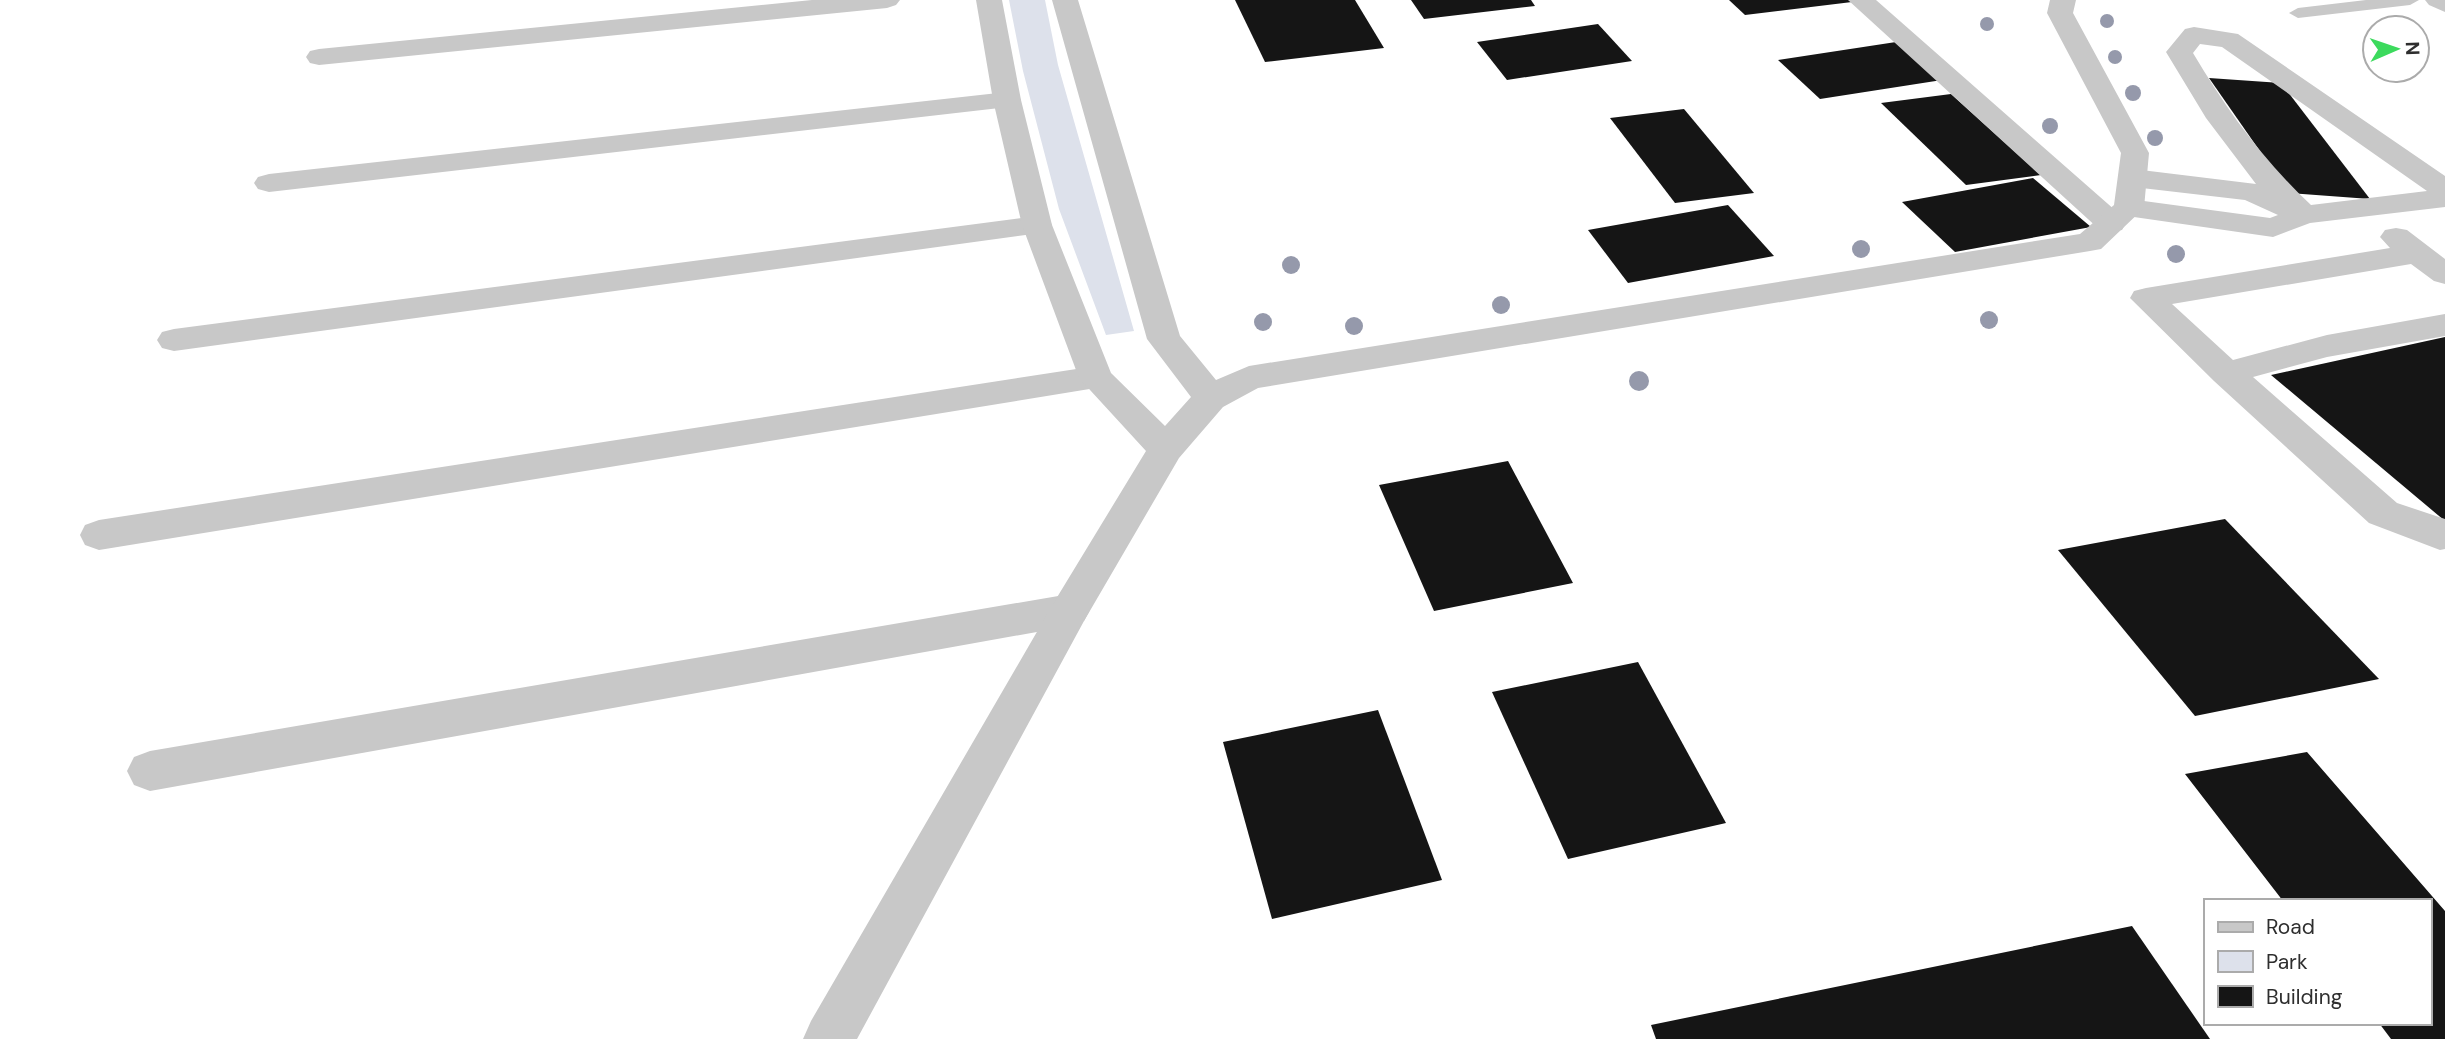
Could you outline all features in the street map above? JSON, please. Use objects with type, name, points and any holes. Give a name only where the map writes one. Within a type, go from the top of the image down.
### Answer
[{"type":"street","points":[[318,57],[887,0]]},
{"type":"street","points":[[989,0],[1007,100],[1037,225],[1096,378],[1167,449]]},
{"type":"street","points":[[1065,0],[1164,339],[1211,398]]},
{"type":"street","points":[[1861,0],[2124,203],[2273,228],[2304,215],[2445,198]]},
{"type":"street","points":[[829,1039],[1070,610],[1167,449],[1211,398],[1249,378],[2090,242],[2124,203],[2135,153],[2060,13],[2063,0]]},
{"type":"street","points":[[2438,0],[2445,4]]},
{"type":"street","points":[[2304,215],[2274,189],[2220,123],[2179,52],[2194,35],[2229,40],[2445,190]]},
{"type":"street","points":[[269,183],[1007,100]]},
{"type":"street","points":[[2361,210],[2445,274]]},
{"type":"street","points":[[174,340],[1037,225]]},
{"type":"street","points":[[2417,253],[2146,298],[2383,513],[2440,535],[2445,534]]},
{"type":"street","points":[[2226,373],[2327,346],[2445,325]]},
{"type":"street","points":[[99,536],[1096,378]]},
{"type":"street","points":[[150,771],[1070,610]]},
{"type":"lane","points":[[2298,13],[2410,0]]},
{"type":"green space","points":[[1009,0],[1045,0],[1058,65],[1134,331],[1106,335],[1059,209],[1023,71]]},
{"type":"building","points":[[1235,0],[1355,0],[1384,48],[1265,62]]},
{"type":"building","points":[[1411,0],[1531,0],[1535,6],[1424,19]]},
{"type":"building","points":[[1729,0],[1849,0],[1852,2],[1745,15]]},
{"type":"building","points":[[1598,24],[1632,61],[1507,80],[1477,42]]},
{"type":"building","points":[[1896,42],[1942,80],[1820,99],[1778,60]]},
{"type":"building","points":[[2209,78],[2281,83],[2370,199],[2289,193]]},
{"type":"building","points":[[1951,94],[2041,175],[1966,185],[1881,103]]},
{"type":"building","points":[[1684,109],[1754,193],[1675,203],[1610,118]]},
{"type":"building","points":[[2033,178],[2091,227],[1955,252],[1902,202]]},
{"type":"building","points":[[1728,205],[1774,256],[1628,283],[1588,230]]},
{"type":"building","points":[[2445,337],[2445,521],[2271,375]]},
{"type":"building","points":[[1508,461],[1573,583],[1434,611],[1379,485]]},
{"type":"building","points":[[2225,519],[2379,679],[2195,716],[2058,550]]},
{"type":"building","points":[[1638,662],[1726,823],[1568,859],[1492,692]]},
{"type":"building","points":[[1378,710],[1442,880],[1272,919],[1223,742]]},
{"type":"building","points":[[2307,752],[2445,911],[2445,1039],[2391,1039],[2380,1025],[2431,1025],[2431,899],[2281,899],[2185,774]]},
{"type":"building","points":[[2132,926],[2210,1039],[1656,1039],[1651,1025]]}]
